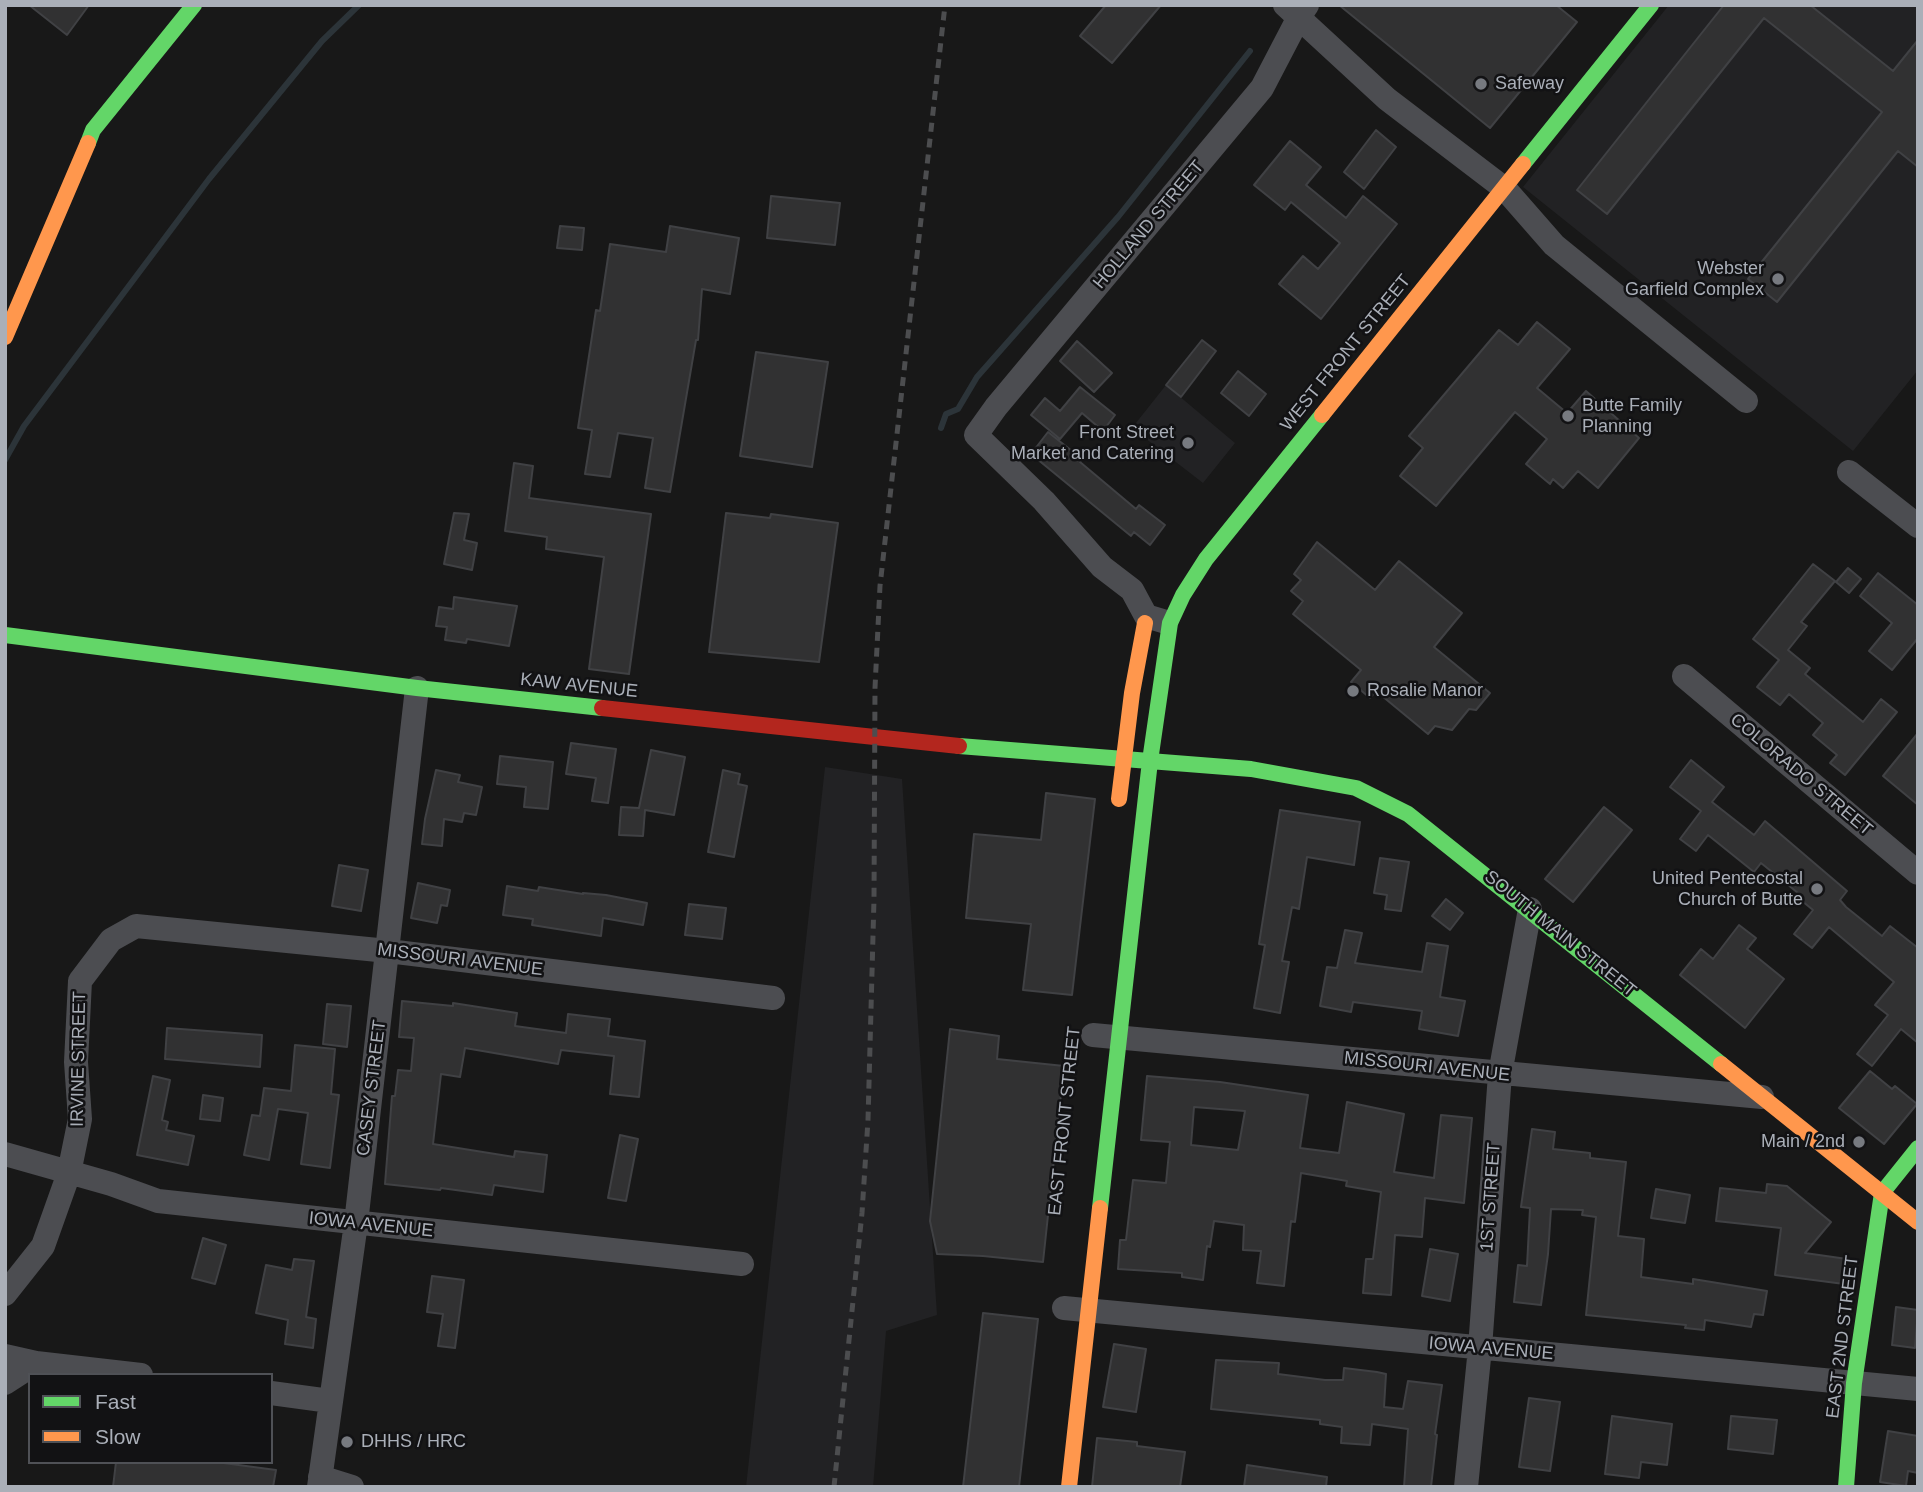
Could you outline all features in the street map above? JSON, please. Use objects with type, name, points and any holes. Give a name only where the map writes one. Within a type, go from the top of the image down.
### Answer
[{"type":"main road","points":[[5,337],[93,130],[194,5]]},
{"type":"main road","name":"WEST FRONT STREET","points":[[1150,761],[1170,624],[1183,594],[1206,559],[1490,179],[1651,5]]},
{"type":"main road","points":[[1117,814],[1132,693],[1149,607]]},
{"type":"main road","name":"KAW AVENUE","points":[[5,635],[417,688],[923,743],[1150,761]]},
{"type":"main road","points":[[1069,1487],[1070,1309],[1118,1037],[1150,761]]},
{"type":"main road","name":"SOUTH MAIN STREET","points":[[1150,761],[1251,769],[1356,788],[1408,814],[1918,1222]]},
{"type":"main road","points":[[1882,1193],[1918,1148]]},
{"type":"main road","name":"EAST 2ND STREET","points":[[1846,1487],[1854,1383],[1882,1193]]},
{"type":"street","points":[[1297,9],[1387,99],[1490,179],[1554,245],[1746,401]]},
{"type":"street","name":"HOLLAND STREET","points":[[1149,607],[1102,567],[1044,501],[976,435],[996,407],[1262,88],[1297,9]]},
{"type":"street","points":[[1849,472],[1918,526]]},
{"type":"street","points":[[1149,607],[1170,624]]},
{"type":"street","name":"COLORADO STREET","points":[[1684,676],[1918,873]]},
{"type":"street","name":"CASEY STREET","points":[[319,1482],[356,1223],[417,688]]},
{"type":"street","name":"1ST STREET","points":[[1465,1487],[1480,1348],[1500,1074],[1530,909]]},
{"type":"street","name":"IRVINE STREET","points":[[5,1294],[43,1246],[69,1172],[80,1119],[76,1062],[80,981],[111,940],[136,926],[147,927]]},
{"type":"street","name":"MISSOURI AVENUE","points":[[147,927],[388,951],[773,998]]},
{"type":"street","name":"MISSOURI AVENUE","points":[[1093,1035],[1762,1097]]},
{"type":"street","name":"IOWA AVENUE","points":[[5,1154],[111,1184],[158,1201],[742,1264]]},
{"type":"street","name":"IOWA AVENUE","points":[[1070,1309],[1918,1388]]},
{"type":"street","points":[[5,1356],[36,1363],[124,1373]]},
{"type":"street","points":[[5,1383],[36,1363]]},
{"type":"street","points":[[273,1393],[330,1401]]},
{"type":"street","points":[[319,1482],[352,1487]]},
{"type":"shaded area","name":"Webster Garfield Complex","points":[[1669,5],[1918,5],[1918,370],[1853,451],[1523,187]]},
{"type":"shaded area","points":[[1166,385],[1235,443],[1203,483],[1132,428]]},
{"type":"shaded area","points":[[825,767],[902,779],[937,1315],[886,1331],[873,1487],[746,1487]]},
{"type":"building","points":[[29,5],[89,5],[67,35]]},
{"type":"building","points":[[1106,5],[1161,5],[1112,63],[1080,36]]},
{"type":"building","name":"Safeway","points":[[1339,5],[1556,5],[1577,22],[1490,128]]},
{"type":"building","points":[[1724,5],[1810,5],[1893,71],[1918,40],[1918,167],[1898,151],[1777,302],[1748,279],[1882,112],[1764,18],[1607,214],[1577,190]]},
{"type":"building","points":[[1376,130],[1396,147],[1364,189],[1344,172]]},
{"type":"building","points":[[1290,141],[1321,167],[1306,185],[1346,218],[1363,196],[1397,224],[1321,319],[1279,284],[1303,256],[1318,269],[1340,243],[1291,202],[1285,210],[1254,185]]},
{"type":"building","points":[[771,196],[840,203],[835,245],[767,238]]},
{"type":"building","points":[[560,226],[584,228],[582,250],[557,248]]},
{"type":"building","points":[[670,226],[739,238],[730,294],[702,289],[698,340],[670,492],[645,488],[653,438],[618,433],[610,477],[585,474],[592,430],[578,428],[596,310],[600,311],[610,244],[666,252]]},
{"type":"building","name":"Butte Family Planning","points":[[1537,322],[1570,349],[1537,388],[1567,413],[1586,391],[1639,438],[1598,488],[1578,471],[1563,488],[1553,479],[1550,484],[1526,464],[1547,439],[1515,412],[1436,506],[1400,476],[1423,448],[1409,436],[1499,330],[1518,345]]},
{"type":"building","points":[[1202,340],[1216,351],[1181,397],[1166,385]]},
{"type":"building","points":[[1077,341],[1112,373],[1094,392],[1060,361]]},
{"type":"building","points":[[756,352],[828,362],[812,467],[740,456]]},
{"type":"building","points":[[1238,371],[1266,394],[1249,416],[1221,393]]},
{"type":"building","points":[[1080,387],[1115,415],[1103,431],[1082,413],[1060,439],[1031,415],[1045,398],[1060,411]]},
{"type":"building","points":[[1048,432],[1136,509],[1139,505],[1165,525],[1150,545],[1134,532],[1131,536],[1031,454]]},
{"type":"building","points":[[514,463],[533,466],[529,498],[651,514],[629,674],[589,669],[604,557],[546,549],[547,537],[505,531]]},
{"type":"building","points":[[454,513],[469,514],[464,540],[477,543],[472,570],[444,564]]},
{"type":"building","points":[[726,513],[770,518],[771,514],[838,523],[819,662],[709,652]]},
{"type":"building","points":[[1317,542],[1375,590],[1399,561],[1462,613],[1434,647],[1490,693],[1476,710],[1469,709],[1452,730],[1435,726],[1428,734],[1376,691],[1370,698],[1351,682],[1361,670],[1293,614],[1303,601],[1291,591],[1301,580],[1294,574]]},
{"type":"building","points":[[1813,564],[1835,581],[1801,622],[1807,626],[1788,650],[1810,668],[1805,674],[1863,722],[1881,699],[1897,712],[1845,775],[1830,763],[1837,755],[1813,735],[1823,723],[1789,694],[1780,705],[1757,687],[1779,660],[1753,639]]},
{"type":"building","points":[[1848,568],[1861,579],[1849,593],[1836,582]]},
{"type":"building","points":[[1878,573],[1918,605],[1918,638],[1892,670],[1869,651],[1892,623],[1860,596]]},
{"type":"building","points":[[454,597],[517,606],[509,646],[467,639],[466,643],[445,640],[447,627],[436,626],[439,607],[453,609]]},
{"type":"building","points":[[1918,733],[1918,805],[1883,776]]},
{"type":"building","points":[[571,743],[616,749],[608,803],[592,801],[596,778],[566,774]]},
{"type":"building","points":[[651,750],[685,757],[674,815],[645,810],[643,836],[619,835],[621,807],[639,808]]},
{"type":"building","points":[[500,756],[553,762],[548,809],[524,807],[526,787],[497,784]]},
{"type":"building","points":[[1691,760],[1724,787],[1712,802],[1754,835],[1765,821],[1847,891],[1840,900],[1846,907],[1882,936],[1890,926],[1918,948],[1918,1043],[1901,1029],[1872,1066],[1857,1054],[1888,1015],[1875,1005],[1894,982],[1829,927],[1812,948],[1794,934],[1813,910],[1796,896],[1798,893],[1761,863],[1754,872],[1708,835],[1696,851],[1680,839],[1701,811],[1670,787]]},
{"type":"building","points":[[436,770],[460,775],[458,782],[482,787],[476,815],[464,813],[462,822],[444,819],[442,846],[422,844]]},
{"type":"building","points":[[723,770],[740,774],[738,784],[747,786],[734,857],[708,852]]},
{"type":"building","points":[[1046,793],[1095,799],[1072,995],[1023,990],[1031,924],[966,918],[974,834],[1041,840]]},
{"type":"building","points":[[1604,807],[1632,830],[1573,902],[1545,879]]},
{"type":"building","points":[[1280,810],[1360,822],[1354,865],[1307,857],[1299,909],[1292,907],[1282,961],[1289,962],[1280,1013],[1254,1008],[1265,945],[1259,944]]},
{"type":"building","points":[[1380,858],[1409,862],[1401,911],[1385,909],[1387,895],[1374,893]]},
{"type":"building","points":[[339,865],[368,870],[361,911],[332,906]]},
{"type":"building","points":[[418,883],[450,890],[447,906],[441,905],[437,923],[411,918]]},
{"type":"building","points":[[507,886],[538,891],[539,887],[606,895],[647,903],[643,925],[603,918],[601,936],[532,925],[533,919],[503,915]]},
{"type":"building","points":[[1446,899],[1463,913],[1450,930],[1432,916]]},
{"type":"building","points":[[689,904],[726,908],[722,939],[685,935]]},
{"type":"building","points":[[1739,925],[1756,938],[1747,949],[1784,979],[1745,1028],[1680,975],[1701,949],[1713,959]]},
{"type":"building","points":[[1345,930],[1362,933],[1355,963],[1422,972],[1427,943],[1448,946],[1440,997],[1465,1001],[1458,1036],[1419,1029],[1422,1011],[1353,1002],[1351,1012],[1320,1006],[1327,967],[1337,968]]},
{"type":"building","points":[[402,1001],[453,1006],[453,1003],[517,1013],[515,1026],[566,1033],[568,1014],[610,1019],[608,1036],[645,1041],[639,1097],[610,1094],[614,1056],[561,1050],[558,1064],[465,1048],[460,1077],[441,1074],[433,1144],[514,1157],[515,1151],[547,1155],[543,1192],[494,1185],[492,1195],[385,1184],[392,1096],[395,1096],[398,1070],[411,1071],[414,1038],[399,1037]]},
{"type":"building","points":[[327,1004],[351,1006],[347,1047],[323,1044]]},
{"type":"building","points":[[167,1028],[262,1035],[260,1067],[165,1059]]},
{"type":"building","points":[[950,1029],[999,1036],[997,1059],[1064,1066],[1043,1262],[937,1254],[930,1221]]},
{"type":"building","points":[[295,1045],[335,1049],[331,1094],[339,1095],[330,1168],[301,1164],[308,1113],[278,1109],[269,1160],[244,1155],[252,1115],[260,1116],[264,1088],[291,1091]]},
{"type":"building","points":[[1870,1071],[1917,1104],[1884,1144],[1839,1108]]},
{"type":"building","points":[[153,1076],[170,1080],[162,1120],[168,1122],[166,1130],[194,1136],[188,1165],[137,1155]]},
{"type":"building","points":[[1147,1076],[1220,1082],[1308,1095],[1300,1148],[1339,1153],[1347,1102],[1404,1114],[1394,1172],[1434,1178],[1441,1115],[1472,1118],[1464,1203],[1425,1198],[1422,1237],[1395,1235],[1391,1295],[1363,1293],[1366,1259],[1373,1259],[1381,1192],[1346,1186],[1347,1181],[1301,1173],[1295,1222],[1291,1221],[1284,1286],[1257,1283],[1261,1251],[1243,1250],[1244,1225],[1214,1221],[1210,1247],[1207,1246],[1203,1280],[1182,1277],[1182,1273],[1118,1269],[1120,1240],[1126,1240],[1133,1180],[1166,1183],[1170,1142],[1141,1140]],"holes":[[[1194,1107],[1245,1111],[1238,1150],[1191,1145]]]},
{"type":"building","points":[[203,1095],[223,1098],[220,1121],[200,1119]]},
{"type":"building","points":[[1532,1129],[1555,1132],[1553,1149],[1590,1153],[1590,1158],[1626,1162],[1618,1236],[1644,1239],[1641,1277],[1693,1284],[1693,1279],[1767,1291],[1763,1315],[1754,1314],[1751,1327],[1705,1320],[1704,1330],[1685,1328],[1686,1325],[1586,1315],[1596,1217],[1582,1215],[1583,1210],[1551,1209],[1541,1305],[1514,1302],[1518,1265],[1527,1266],[1530,1208],[1521,1207]]},
{"type":"building","points":[[620,1135],[638,1139],[626,1201],[608,1198]]},
{"type":"building","points":[[1767,1184],[1787,1186],[1831,1222],[1805,1253],[1847,1259],[1844,1284],[1775,1275],[1781,1228],[1716,1221],[1720,1188],[1766,1193]]},
{"type":"building","points":[[1656,1189],[1690,1195],[1685,1223],[1651,1218]]},
{"type":"building","points":[[203,1238],[226,1245],[215,1284],[192,1278]]},
{"type":"building","points":[[1430,1249],[1458,1254],[1450,1301],[1422,1296]]},
{"type":"building","points":[[294,1259],[314,1261],[306,1317],[316,1319],[313,1348],[285,1344],[288,1320],[256,1313],[266,1265],[292,1270]]},
{"type":"building","points":[[432,1276],[464,1280],[455,1348],[438,1346],[443,1314],[427,1312]]},
{"type":"building","points":[[1896,1307],[1918,1310],[1915,1348],[1892,1345]]},
{"type":"building","points":[[983,1313],[1038,1319],[1019,1487],[963,1487]]},
{"type":"building","points":[[1114,1344],[1146,1349],[1136,1412],[1103,1407]]},
{"type":"building","points":[[1216,1360],[1279,1363],[1278,1374],[1325,1380],[1343,1380],[1344,1368],[1386,1374],[1384,1407],[1403,1409],[1408,1381],[1442,1385],[1431,1487],[1404,1487],[1408,1429],[1372,1424],[1370,1445],[1341,1443],[1342,1427],[1320,1424],[1320,1420],[1211,1409]]},
{"type":"building","points":[[1529,1398],[1560,1402],[1550,1471],[1519,1467]]},
{"type":"building","points":[[1612,1416],[1672,1424],[1667,1465],[1641,1462],[1639,1478],[1605,1474]]},
{"type":"building","points":[[1731,1416],[1777,1420],[1773,1454],[1728,1449]]},
{"type":"building","points":[[1888,1431],[1918,1436],[1918,1473],[1908,1471],[1906,1486],[1880,1482]]},
{"type":"building","points":[[1097,1438],[1137,1442],[1137,1446],[1185,1452],[1180,1487],[1092,1487]]},
{"type":"building","points":[[116,1464],[231,1464],[276,1470],[273,1487],[113,1487]]},
{"type":"building","points":[[1247,1465],[1327,1477],[1326,1487],[1244,1487]]},
{"type":"waterway","points":[[5,460],[24,426],[209,179],[322,41],[359,5]]},
{"type":"waterway","points":[[941,428],[946,414],[958,409],[977,377],[1118,217],[1250,51]]},
{"type":"railway","points":[[834,1487],[862,1213],[868,1120],[874,899],[875,688],[880,586],[945,5]]},
{"type":"traffic: fast","points":[[88,143],[93,130],[194,5]]},
{"type":"traffic: fast","points":[[1523,164],[1651,5]]},
{"type":"traffic: fast","points":[[1100,1208],[1150,761],[1170,623],[1183,595],[1206,559],[1322,415]]},
{"type":"traffic: fast","points":[[5,635],[417,688],[602,708]]},
{"type":"traffic: fast","points":[[959,746],[1251,769],[1356,788],[1408,814],[1721,1064]]},
{"type":"traffic: fast","points":[[1846,1487],[1854,1383],[1882,1193],[1918,1148]]},
{"type":"traffic: slow","points":[[5,337],[88,143]]},
{"type":"traffic: slow","points":[[1322,415],[1523,164]]},
{"type":"traffic: slow","points":[[1119,799],[1132,693],[1145,623]]},
{"type":"traffic: slow","points":[[1721,1064],[1918,1222]]},
{"type":"traffic: slow","points":[[1069,1487],[1100,1208]]},
{"type":"traffic: jam","points":[[602,708],[959,746]]},
{"type":"place","name":"Safeway","points":[[1481,84]]},
{"type":"place","name":"Webster Garfield Complex","points":[[1778,279]]},
{"type":"place","name":"Butte Family Planning","points":[[1568,416]]},
{"type":"place","name":"Front Street Market and Catering","points":[[1188,443]]},
{"type":"place","name":"Rosalie Manor","points":[[1353,691]]},
{"type":"place","name":"United Pentecostal Church of Butte","points":[[1817,889]]},
{"type":"place","name":"Main / 2nd","points":[[1859,1142]]},
{"type":"place","name":"DHHS / HRC","points":[[347,1442]]}]
